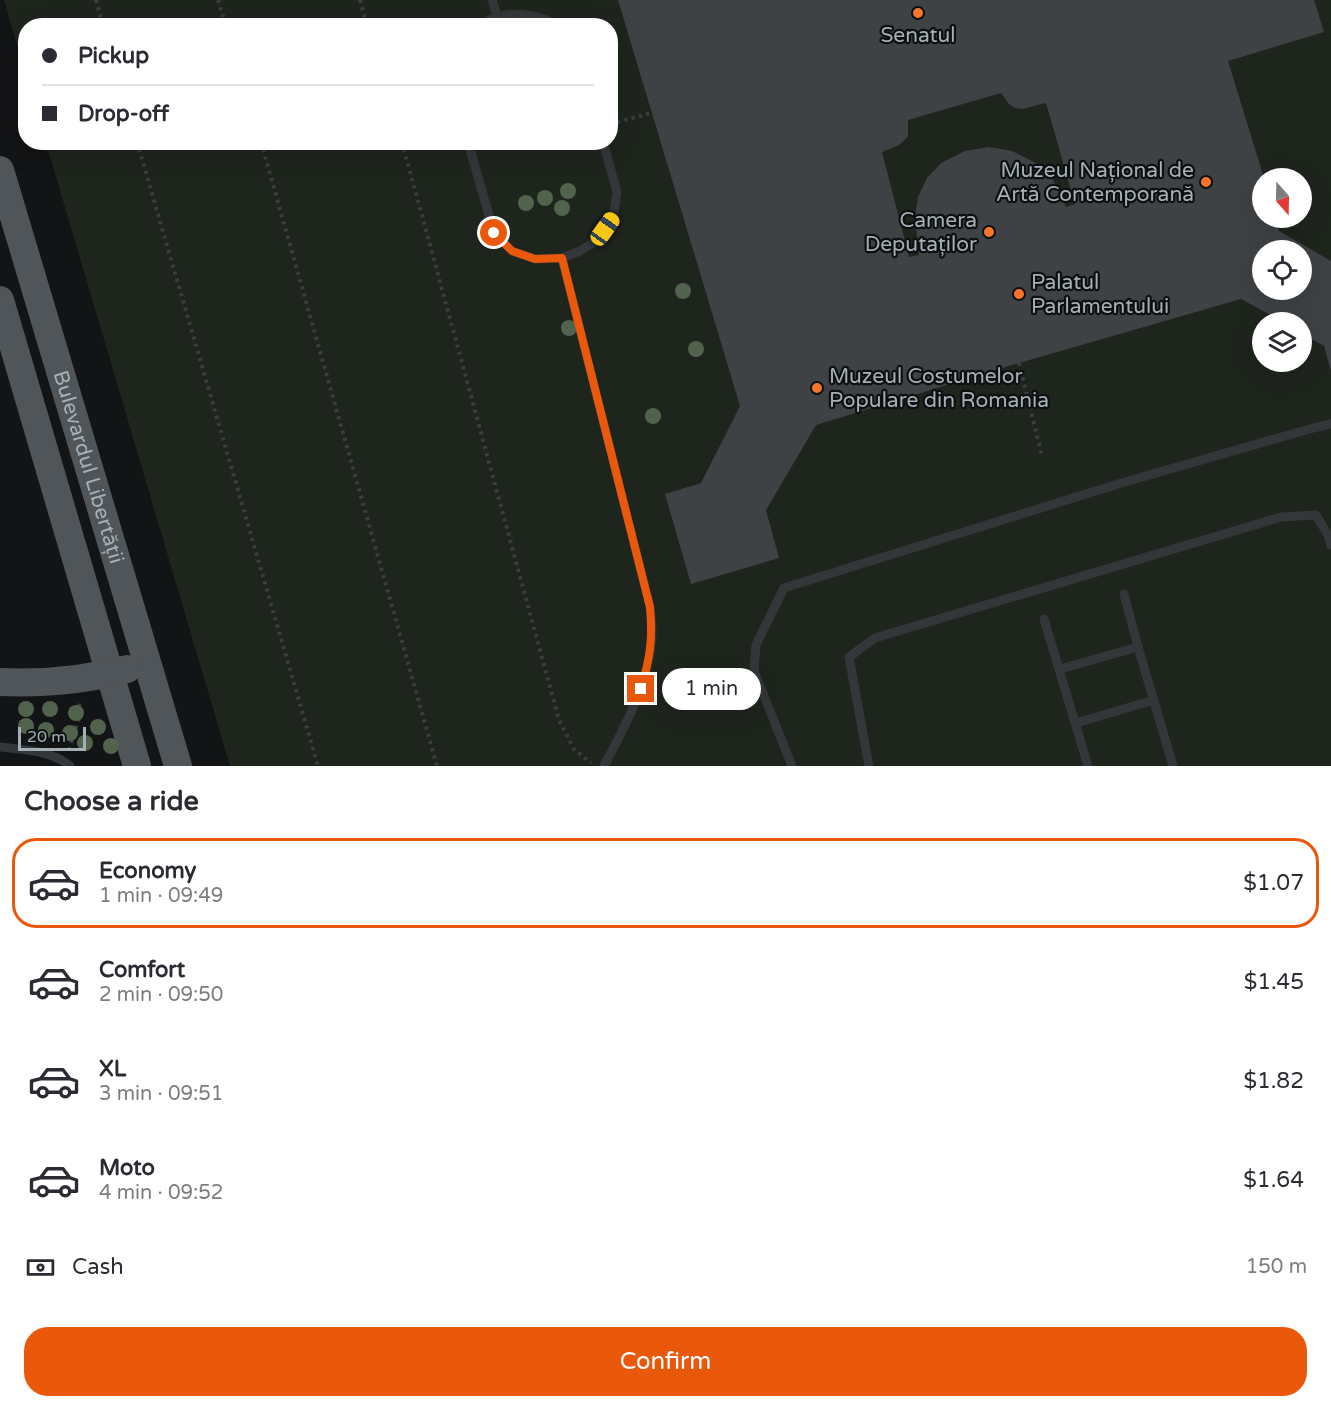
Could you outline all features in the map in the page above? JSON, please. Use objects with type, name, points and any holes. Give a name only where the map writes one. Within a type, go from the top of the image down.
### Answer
[{"type":"main road","name":"Bulevardul Libertății","points":[[0,171],[178,766]]},
{"type":"main road","name":"Bulevardul Libertății","points":[[0,300],[137,766]]},
{"type":"main road","points":[[0,682],[78,679],[146,664]]},
{"type":"lane","points":[[492,0],[497,16]]},
{"type":"lane","points":[[493,18],[526,14],[541,18]]},
{"type":"lane","points":[[470,150],[494,233],[512,251],[535,259],[562,258],[580,251],[597,240],[613,218],[617,192],[605,150]]},
{"type":"lane","points":[[562,258],[650,607],[652,633],[649,660],[641,689],[604,766]]},
{"type":"lane","points":[[792,766],[754,672],[756,645],[783,588],[1118,484],[1331,424]]},
{"type":"lane","points":[[869,766],[849,657],[875,638],[1281,517],[1316,515],[1331,545]]},
{"type":"lane","points":[[1124,594],[1173,766]]},
{"type":"lane","points":[[1044,619],[1088,766]]},
{"type":"lane","points":[[1060,669],[1138,647]]},
{"type":"lane","points":[[1076,723],[1154,700]]},
{"type":"lane","points":[[0,747],[45,753],[68,764]]},
{"type":"path","points":[[96,0],[101,18]]},
{"type":"path","points":[[218,0],[224,18]]},
{"type":"path","points":[[360,0],[365,18]]},
{"type":"path","points":[[618,122],[651,113]]},
{"type":"path","points":[[139,150],[318,766]]},
{"type":"path","points":[[263,150],[438,766]]},
{"type":"path","points":[[404,150],[559,720],[574,749],[596,766]]},
{"type":"path","points":[[1019,363],[1042,456]]},
{"type":"path","points":[[68,764],[80,715],[78,679]]},
{"type":"shaded area","points":[[4,0],[1331,0],[1331,766],[230,766],[48,150],[618,150],[618,18],[18,18],[18,48]]},
{"type":"building","name":"Palatul Parlamentului","points":[[618,0],[1314,0],[1324,32],[1228,61],[1261,168],[1252,168],[1252,228],[1278,228],[1279,231],[1295,240],[1252,240],[1252,300],[1312,300],[1312,250],[1331,261],[1331,371],[1324,346],[1312,339],[1312,312],[1265,312],[1241,299],[816,425],[766,510],[779,558],[691,584],[665,494],[701,483],[740,406]],"holes":[[[1001,93],[1009,104],[1022,109],[1046,103],[1075,204],[1066,207],[1059,189],[1050,176],[1034,162],[1012,151],[989,147],[965,151],[941,163],[927,178],[918,197],[915,216],[919,255],[909,257],[882,152],[904,141],[908,136],[908,120]]]},
{"type":"place","name":"Senatul","points":[[918,13]]},
{"type":"place","name":"Muzeul Național de Artă Contemporană","points":[[1206,182]]},
{"type":"place","name":"Camera Deputaților","points":[[989,232]]},
{"type":"place","name":"Palatul Parlamentului","points":[[1019,294]]},
{"type":"place","name":"Muzeul Costumelor Populare din Romania","points":[[817,388]]},
{"type":"route","points":[[494,233],[512,251],[535,259],[562,258],[650,607],[652,633],[649,660],[641,689]]}]
